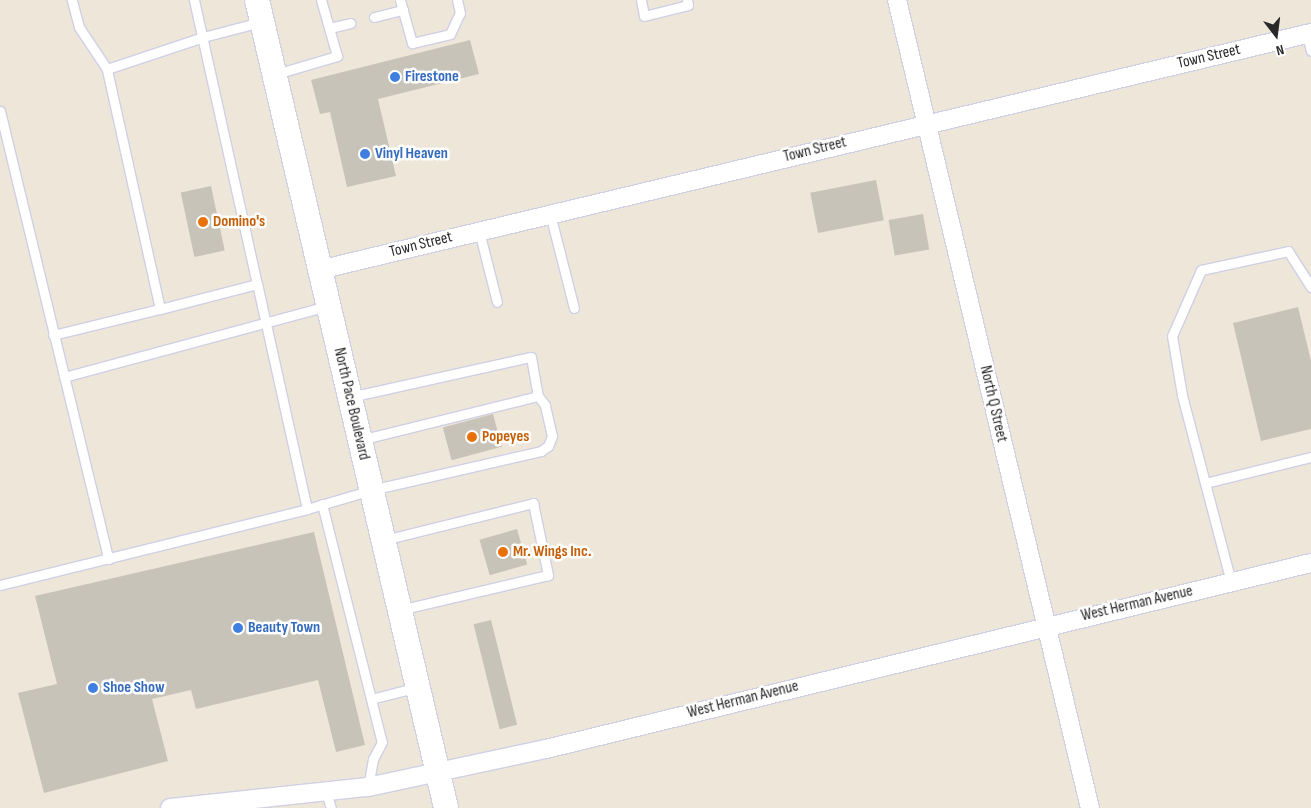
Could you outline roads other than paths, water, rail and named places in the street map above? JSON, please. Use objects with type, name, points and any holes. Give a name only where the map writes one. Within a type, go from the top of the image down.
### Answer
[{"type":"main road","name":"North Pace Boulevard","points":[[259,11],[446,808]]},
{"type":"street","name":"North Q Street","points":[[897,0],[1090,808]]},
{"type":"street","name":"Town Street","points":[[320,270],[926,123],[1310,39]]},
{"type":"street","name":"West Herman Avenue","points":[[170,808],[329,800],[368,787],[546,749],[1311,563]]},
{"type":"lane","points":[[72,0],[79,27],[108,70],[160,309]]},
{"type":"lane","points":[[194,0],[307,508]]},
{"type":"lane","points":[[274,74],[337,56],[321,0]]},
{"type":"lane","points":[[400,0],[412,43],[450,34],[460,13],[457,0]]},
{"type":"lane","points":[[641,0],[644,16],[688,5],[687,0]]},
{"type":"lane","points":[[374,17],[403,10]]},
{"type":"lane","points":[[108,70],[203,37],[259,11]]},
{"type":"lane","points":[[329,28],[350,23]]},
{"type":"lane","points":[[0,110],[108,559]]},
{"type":"lane","points":[[550,214],[574,308]]},
{"type":"lane","points":[[480,231],[497,302]]},
{"type":"lane","points":[[1232,582],[1182,395],[1172,336],[1201,270],[1288,251],[1311,287]]},
{"type":"lane","points":[[53,335],[256,284]]},
{"type":"lane","points":[[64,377],[328,306]]},
{"type":"lane","points":[[0,585],[108,559],[372,490],[541,451],[548,446],[552,436],[545,405],[538,396],[530,357],[350,397]]},
{"type":"lane","points":[[360,440],[538,396]]},
{"type":"lane","points":[[1205,483],[1311,457]]},
{"type":"lane","points":[[383,540],[533,503],[548,575],[400,610]]},
{"type":"lane","points":[[322,504],[382,742],[373,759],[368,787]]},
{"type":"lane","points":[[372,700],[418,687]]},
{"type":"place","name":"Firestone","points":[[395,77]]},
{"type":"place","name":"Vinyl Heaven","points":[[365,154]]},
{"type":"place","name":"Domino's","points":[[203,222]]},
{"type":"place","name":"Popeyes","points":[[472,437]]},
{"type":"place","name":"Mr. Wings Inc.","points":[[503,552]]},
{"type":"place","name":"Beauty Town","points":[[238,628]]},
{"type":"place","name":"Shoe Show","points":[[93,688]]}]
